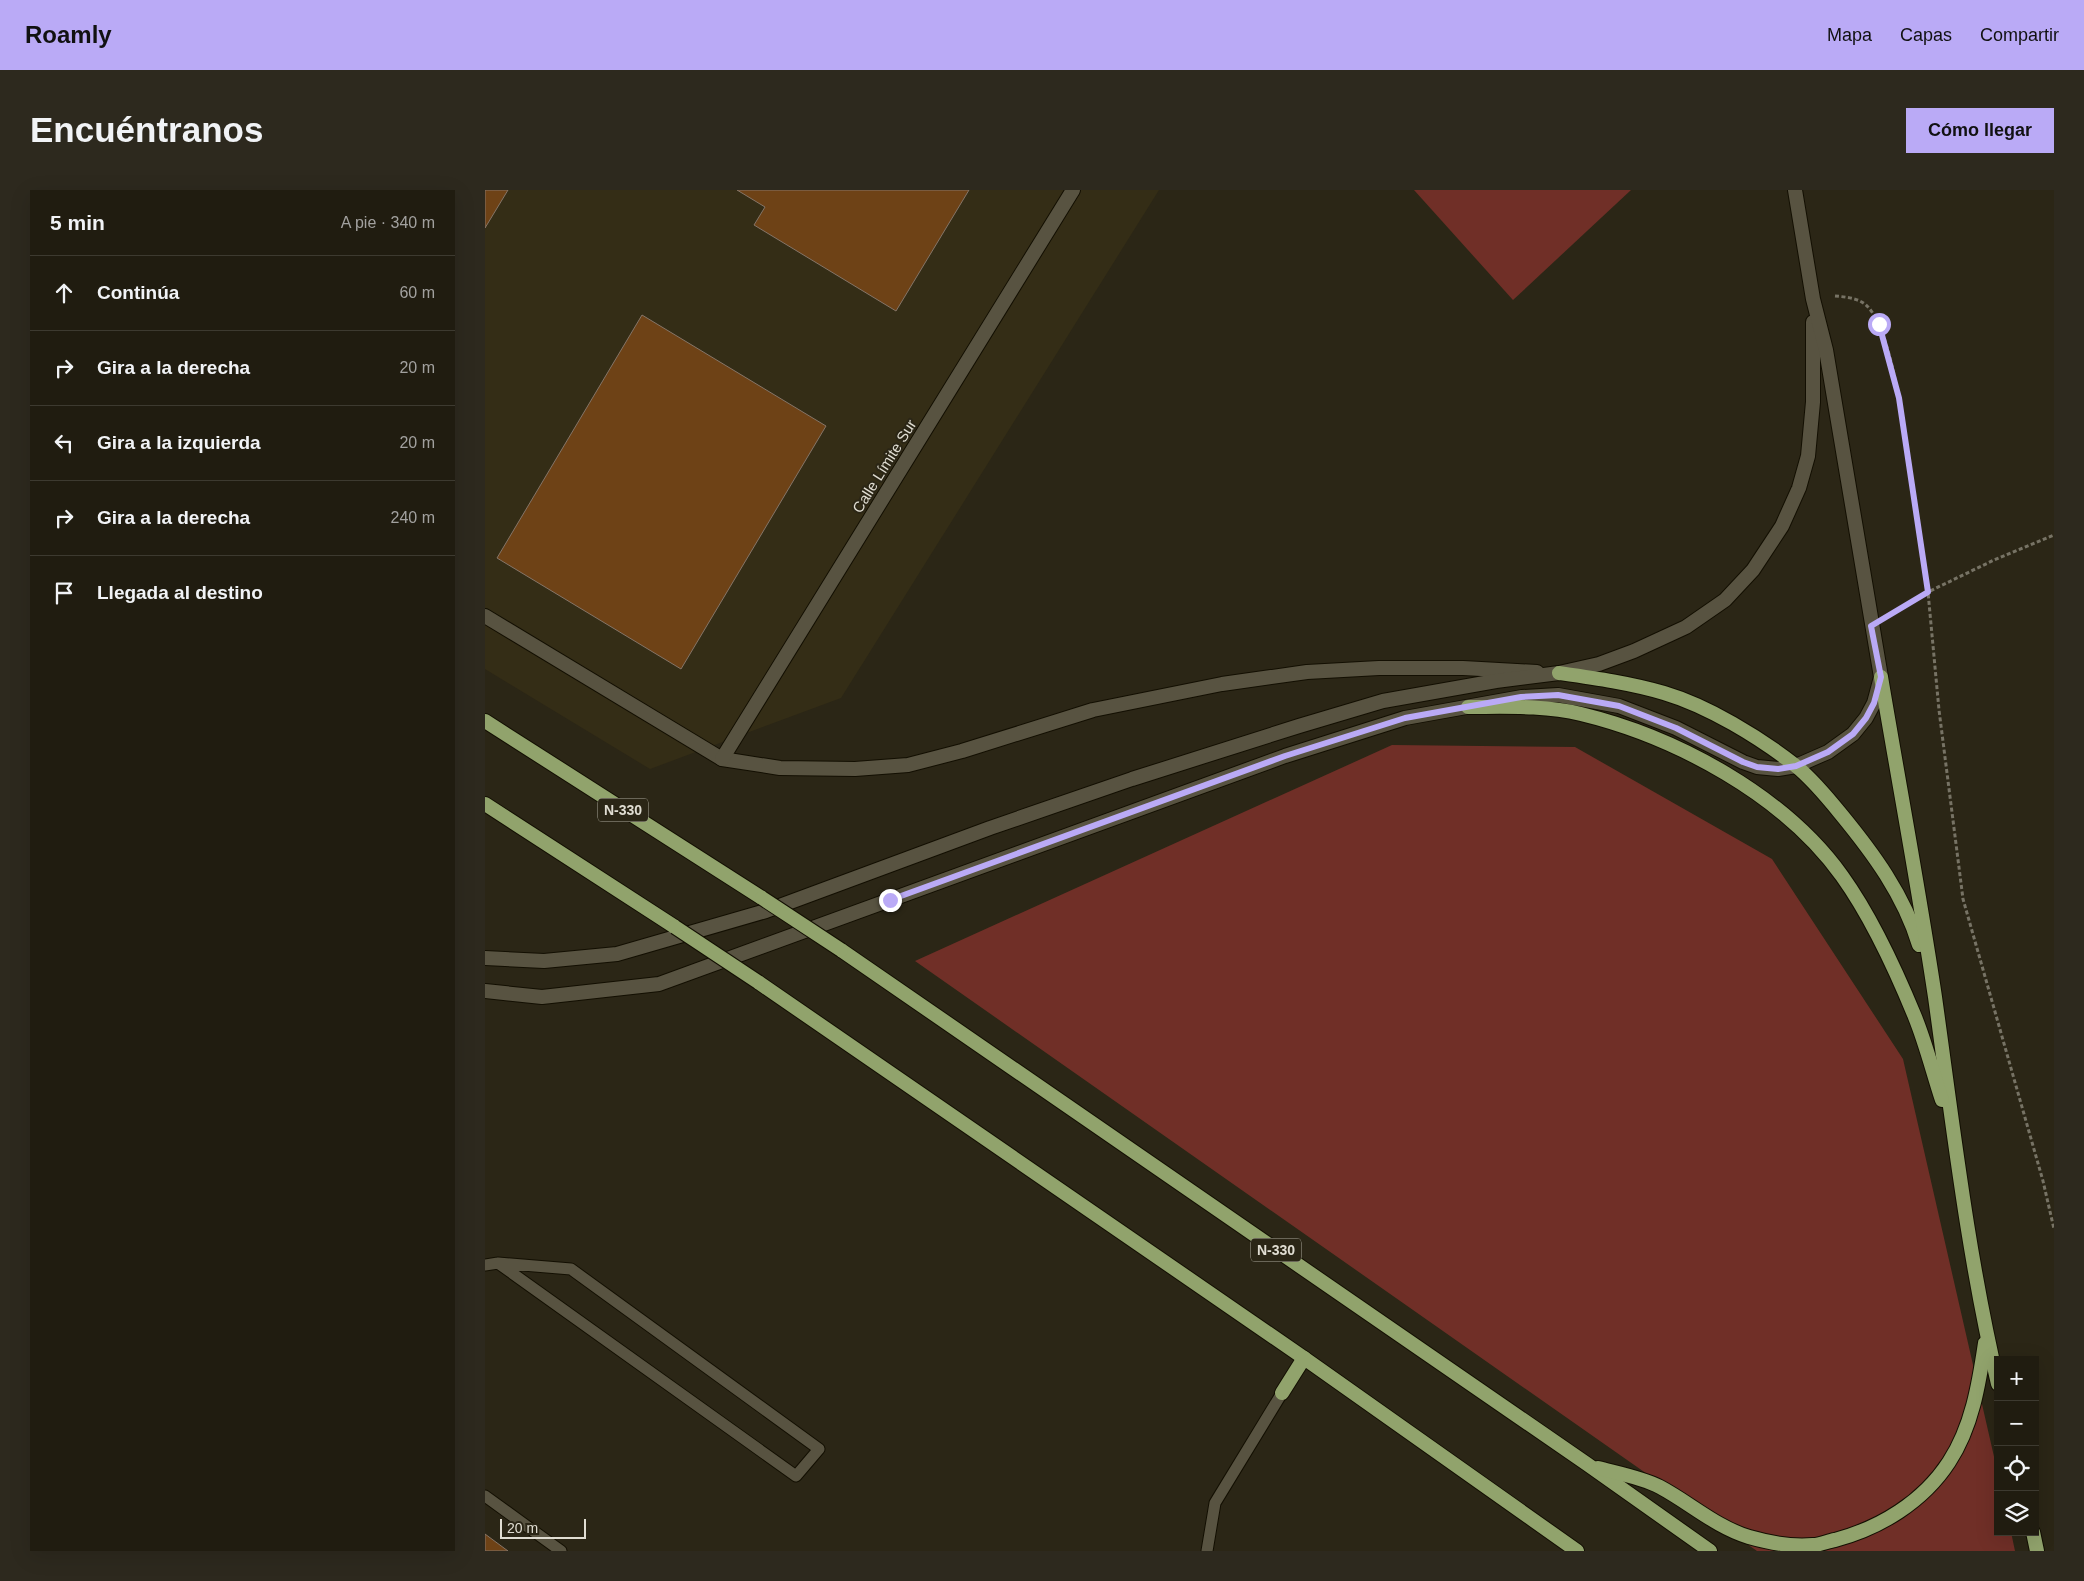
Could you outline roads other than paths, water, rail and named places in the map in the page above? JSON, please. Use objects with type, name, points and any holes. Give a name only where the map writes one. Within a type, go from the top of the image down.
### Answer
[{"type":"highway","points":[[1559,673],[1621,682],[1665,693],[1713,713],[1796,766],[1828,798],[1868,846],[1899,896],[1915,932],[1934,996]]},
{"type":"highway","points":[[1881,677],[1934,996],[1952,1129],[1986,1335],[1994,1368]]},
{"type":"highway","points":[[1468,707],[1533,708],[1580,713],[1637,731],[1681,749],[1722,770],[1756,793],[1805,834],[1842,876],[1873,929],[1893,969],[1915,1018],[1952,1129]]},
{"type":"highway","name":"N-330","points":[[485,721],[841,950],[1587,1464],[1710,1551]]},
{"type":"highway","points":[[485,804],[758,982],[1304,1358],[1577,1551]]},
{"type":"highway","points":[[1587,1464],[1659,1486],[1712,1521],[1747,1536],[1777,1544],[1814,1545],[1850,1536],[1892,1516],[1922,1494],[1949,1462],[1970,1417],[1980,1382],[1986,1335]]},
{"type":"highway","points":[[1282,1393],[1304,1358]]},
{"type":"highway","points":[[2034,1536],[2037,1551]]},
{"type":"street","name":"Calle Límite Sur","points":[[722,759],[1073,190]]},
{"type":"street","points":[[485,991],[542,997],[659,984],[1285,756],[1405,718],[1521,697],[1558,695],[1619,706],[1676,728],[1743,762],[1757,767],[1778,769],[1796,766],[1828,752],[1853,734],[1866,718],[1874,703],[1881,677],[1826,350],[1813,299],[1795,190]]},
{"type":"street","points":[[485,958],[544,961],[617,954],[765,911],[990,828],[1106,788],[1327,718],[1383,701],[1497,681],[1559,673],[1599,664],[1634,651],[1686,627],[1725,600],[1753,570],[1783,526],[1799,488],[1808,456],[1813,402],[1813,299]]},
{"type":"street","points":[[485,616],[722,759],[780,768],[855,769],[908,766],[1093,710],[1222,684],[1307,672],[1388,668],[1463,668],[1559,673]]},
{"type":"lane","points":[[485,1265],[498,1263],[571,1269],[819,1449],[795,1476],[498,1263]]},
{"type":"lane","points":[[1207,1551],[1215,1503],[1282,1393]]},
{"type":"lane","points":[[485,1496],[561,1551]]}]
